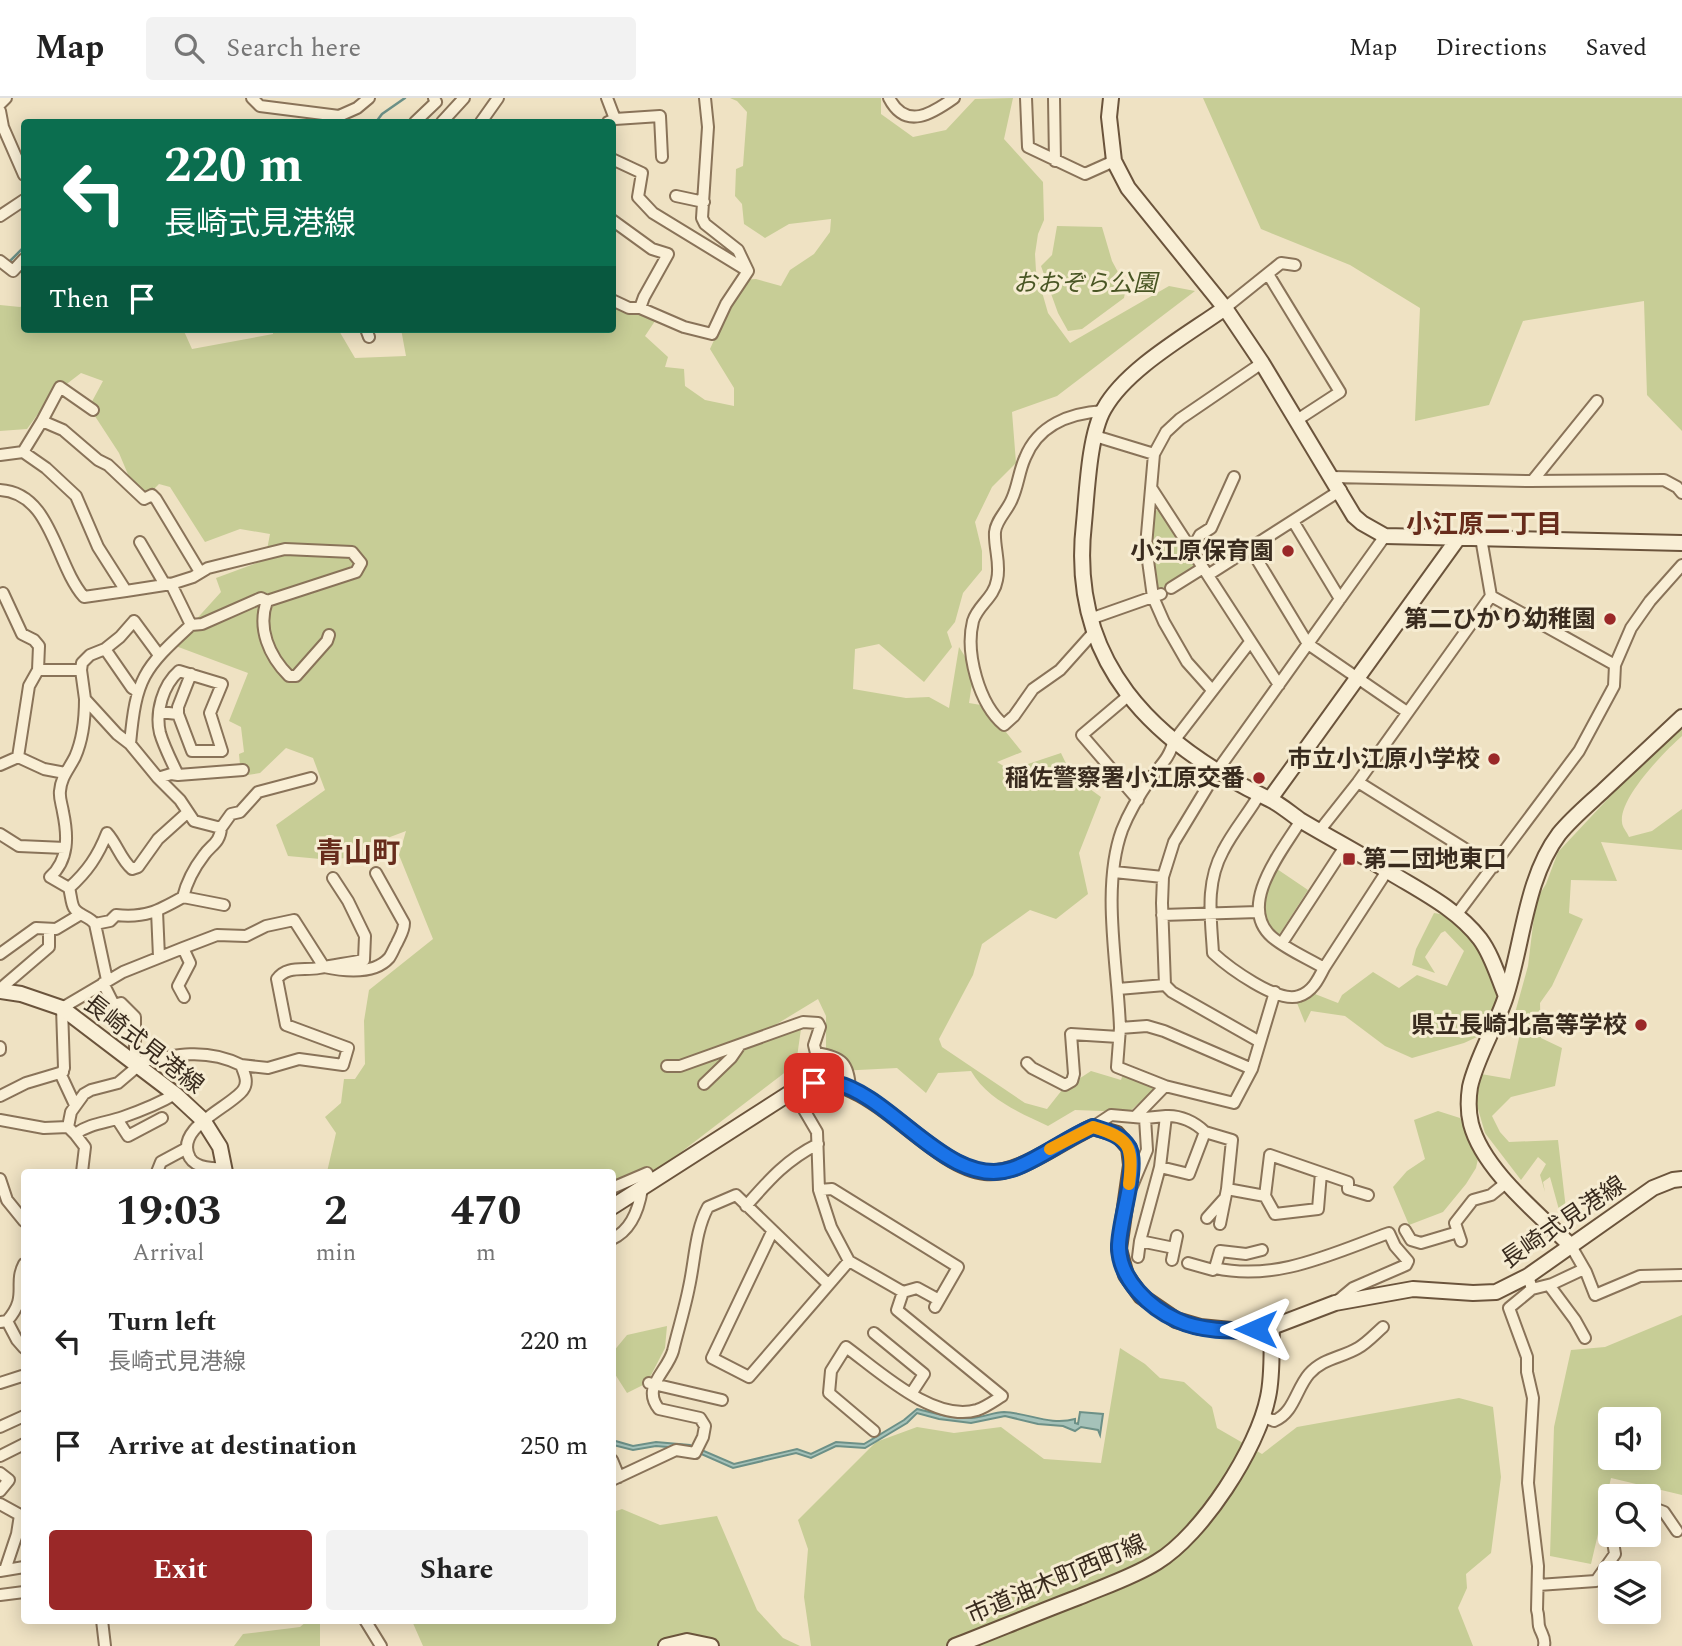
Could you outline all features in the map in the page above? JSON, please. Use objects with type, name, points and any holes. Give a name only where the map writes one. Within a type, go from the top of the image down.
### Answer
[{"type":"street","points":[[0,104],[6,98]]},
{"type":"street","points":[[252,98],[260,106],[279,105],[339,116],[369,98]]},
{"type":"street","points":[[445,119],[464,98]]},
{"type":"street","points":[[483,119],[498,98]]},
{"type":"street","points":[[607,98],[612,119]]},
{"type":"street","points":[[705,98],[708,127],[702,218],[705,224],[738,250],[748,271]]},
{"type":"street","points":[[889,98],[893,105],[910,117],[934,112],[954,98]]},
{"type":"street","points":[[1026,98],[1028,147],[1085,174],[1114,161]]},
{"type":"street","points":[[1054,98],[1055,161]]},
{"type":"street","points":[[1111,98],[1109,117],[1114,161],[1138,203],[1189,261],[1225,308],[1341,490],[1354,516],[1362,523],[1385,536],[1682,543]]},
{"type":"street","points":[[418,119],[437,99]]},
{"type":"street","points":[[0,111],[2,127],[21,168]]},
{"type":"street","points":[[616,121],[660,116],[662,157]]},
{"type":"street","points":[[616,161],[642,173],[638,197],[653,213],[748,271]]},
{"type":"street","points":[[676,196],[704,202]]},
{"type":"street","points":[[0,216],[21,202]]},
{"type":"street","points":[[616,223],[652,249],[668,254],[640,308]]},
{"type":"street","points":[[0,261],[13,271],[21,262]]},
{"type":"street","points":[[1295,265],[1281,263],[1225,308],[1126,380],[1102,411],[1095,436],[1080,562],[1086,606],[1092,626],[1128,696],[1173,742],[1457,914],[1481,940],[1506,996]]},
{"type":"street","points":[[616,302],[629,308],[640,308],[684,327],[712,334],[726,304],[748,271]]},
{"type":"street","points":[[1268,274],[1340,392],[1297,420]]},
{"type":"street","points":[[1212,690],[1187,662],[1164,622],[1162,593],[1146,546],[1154,454],[1166,432],[1180,419],[1262,363]]},
{"type":"street","points":[[23,452],[60,387],[93,410]]},
{"type":"street","points":[[1534,479],[1597,401]]},
{"type":"street","points":[[1102,411],[1069,416],[1054,423],[1037,439],[1023,461],[1010,504],[995,529],[999,572],[995,592],[974,619],[972,642],[974,673],[993,716],[1004,725],[1014,716],[1033,689],[1060,670],[1092,626],[1250,548],[1341,490]]},
{"type":"street","points":[[42,421],[63,430],[98,460],[108,465],[144,499],[152,495],[200,572]]},
{"type":"street","points":[[1095,436],[1154,454]]},
{"type":"street","points":[[0,455],[23,452],[46,468],[76,496],[94,538],[126,591]]},
{"type":"street","points":[[1191,551],[1200,535],[1211,528],[1234,477]]},
{"type":"street","points":[[1332,477],[1664,480],[1677,487],[1682,494]]},
{"type":"street","points":[[1152,489],[1279,685]]},
{"type":"street","points":[[0,490],[19,494],[43,516],[60,558],[84,597],[171,584],[193,577],[208,568],[285,549],[352,552],[361,563],[356,572],[267,601],[261,598],[202,624],[191,625],[159,655],[137,691],[130,744]]},
{"type":"street","points":[[1293,521],[1340,599]]},
{"type":"street","points":[[1260,1042],[1172,992],[1165,985],[1163,877],[1174,842],[1217,771],[1385,536]]},
{"type":"street","points":[[1387,871],[1317,983],[1298,997],[1284,996],[1235,973],[1213,953],[1209,913],[1213,881],[1223,851],[1356,678],[1459,537]]},
{"type":"street","points":[[1320,830],[1359,782],[1491,596],[1481,538]]},
{"type":"street","points":[[139,542],[164,583],[171,584]]},
{"type":"street","points":[[1250,548],[1308,644],[1407,712]]},
{"type":"street","points":[[1457,914],[1579,751],[1614,686],[1615,665],[1631,628],[1650,601],[1682,565]]},
{"type":"street","points":[[171,584],[191,625]]},
{"type":"street","points":[[0,610],[2,590]]},
{"type":"street","points":[[2,590],[22,634],[39,646],[38,670],[29,686],[18,757]]},
{"type":"street","points":[[1491,596],[1615,665]]},
{"type":"street","points":[[267,601],[262,618],[265,638],[279,666],[289,676],[296,676],[327,641],[329,635]]},
{"type":"street","points":[[137,1065],[135,1017],[121,1003],[114,1005],[105,982],[94,923],[89,916],[74,908],[69,888],[50,877],[60,868],[65,848],[67,830],[59,795],[65,773],[75,757],[81,734],[85,699],[82,663],[120,637],[134,621],[159,655]]},
{"type":"street","points":[[1250,642],[1173,742],[1172,749],[1122,829],[1114,872],[1119,1032],[1117,1067],[1166,1086],[1234,1103],[1252,1069],[1275,992]]},
{"type":"street","points":[[105,649],[132,688],[137,691]]},
{"type":"street","points":[[38,670],[81,670]]},
{"type":"street","points":[[178,775],[160,732],[159,712],[166,688],[179,671],[191,674],[222,684],[210,713],[222,751],[191,751],[178,707],[191,674]]},
{"type":"street","points":[[1128,696],[1082,735],[1138,800]]},
{"type":"street","points":[[85,699],[117,734],[130,744],[180,800],[194,821],[221,828]]},
{"type":"street","points":[[159,712],[178,714]]},
{"type":"street","points":[[1682,718],[1580,812],[1560,833],[1547,853],[1534,879],[1506,996],[1474,1075],[1468,1109],[1472,1126],[1485,1153],[1507,1182],[1571,1246],[1595,1295],[1640,1276],[1682,1275]]},
{"type":"street","points":[[0,765],[18,757],[44,769],[65,773]]},
{"type":"street","points":[[158,778],[171,774],[243,770]]},
{"type":"street","points":[[183,897],[191,875],[209,848],[215,847],[221,828],[231,814],[240,812],[258,792],[311,778]]},
{"type":"street","points":[[1359,782],[1494,867]]},
{"type":"street","points":[[69,888],[99,854],[107,833],[132,869],[138,867],[158,839],[188,812]]},
{"type":"street","points":[[1301,820],[1263,882],[1258,912],[1266,930],[1282,943],[1324,968]]},
{"type":"street","points":[[2,841],[19,846],[65,848]]},
{"type":"street","points":[[1282,943],[1346,845]]},
{"type":"street","points":[[1114,872],[1163,877]]},
{"type":"street","points":[[82,1169],[85,1147],[71,1130],[75,1105],[61,1075],[62,1008],[105,982],[159,957],[217,935],[246,936],[266,926],[294,920],[324,967],[341,971],[362,970],[379,965],[389,958],[404,929],[404,923],[376,873]]},
{"type":"street","points":[[75,1105],[89,1091],[118,1083],[137,1065],[165,1056],[214,1054],[242,1065],[268,1068],[299,1059],[343,1065],[348,1048],[286,1025],[277,979],[281,974],[299,968],[317,969],[364,960],[365,936],[333,878]]},
{"type":"street","points":[[94,923],[110,921],[116,915],[141,916],[183,897],[224,905]]},
{"type":"street","points":[[157,911],[159,957]]},
{"type":"street","points":[[1162,915],[1258,912]]},
{"type":"street","points":[[0,954],[36,928],[48,930],[81,914]]},
{"type":"street","points":[[1,993],[49,947],[48,930]]},
{"type":"street","points":[[183,948],[190,963],[178,986],[184,997]]},
{"type":"street","points":[[1118,989],[1165,985]]},
{"type":"street","name":"長崎式見港線","points":[[1,993],[21,994],[62,1008],[174,1094],[203,1120],[220,1147],[225,1169]]},
{"type":"street","points":[[667,1066],[680,1066],[803,1023],[818,1023],[820,1027],[814,1045],[816,1053],[834,1056],[845,1065],[850,1074],[850,1090]]},
{"type":"street","points":[[1027,1063],[1065,1085],[1072,1081],[1074,1074],[1071,1034],[1119,1032],[1147,1026],[1252,1069]]},
{"type":"street","points":[[705,1084],[740,1045]]},
{"type":"street","points":[[218,1169],[191,1160],[187,1148],[190,1138],[203,1120],[242,1091],[247,1081],[242,1065]]},
{"type":"street","points":[[0,1096],[26,1083],[63,1072]]},
{"type":"street","points":[[616,1204],[793,1091],[814,1083],[835,1082],[867,1097],[948,1157],[985,1172],[1011,1170],[1111,1115],[1140,1118],[1175,1115],[1199,1126],[1205,1132],[1231,1140],[1220,1224]]},
{"type":"street","points":[[1140,1118],[1166,1086]]},
{"type":"street","points":[[793,1091],[817,1132],[819,1190],[831,1227],[849,1261],[902,1292],[917,1288],[937,1304],[958,1267],[832,1189],[819,1190]]},
{"type":"street","points":[[0,1120],[71,1130],[117,1119],[174,1094]]},
{"type":"street","points":[[1138,1257],[1160,1167],[1166,1116]]},
{"type":"street","points":[[117,1119],[128,1136],[162,1118]]},
{"type":"street","points":[[1127,1198],[1147,1150],[1140,1118]]},
{"type":"street","name":"長崎式見港線","points":[[1093,1127],[1117,1134],[1129,1148],[1131,1166],[1119,1249],[1126,1275],[1141,1296],[1176,1320],[1200,1327],[1241,1331],[1272,1328],[1335,1303],[1413,1289],[1496,1292],[1530,1283],[1571,1246],[1653,1188],[1682,1179]]},
{"type":"street","points":[[1160,1167],[1189,1174],[1205,1132]]},
{"type":"street","points":[[746,1206],[786,1164],[818,1144]]},
{"type":"street","points":[[158,1169],[161,1162],[187,1148]]},
{"type":"street","points":[[1321,1173],[1318,1209],[1275,1214],[1265,1196],[1270,1155],[1348,1182],[1348,1189],[1368,1195]]},
{"type":"street","points":[[616,1186],[648,1173],[639,1208],[622,1235],[616,1237]]},
{"type":"street","points":[[0,1179],[7,1200],[21,1217]]},
{"type":"street","points":[[1405,1230],[1411,1240],[1421,1242],[1459,1237],[1455,1223],[1473,1200],[1491,1195],[1507,1182]]},
{"type":"street","points":[[1226,1193],[1265,1196]]},
{"type":"street","points":[[1207,1219],[1226,1193]]},
{"type":"street","points":[[616,1479],[676,1450],[695,1453],[703,1437],[705,1426],[700,1418],[659,1409],[650,1384],[671,1356],[708,1207],[736,1195],[828,1284]]},
{"type":"street","points":[[772,1232],[712,1358],[749,1377],[849,1261]]},
{"type":"street","points":[[1188,1263],[1213,1270],[1216,1268],[1248,1273],[1291,1268],[1389,1233],[1395,1246],[1408,1261],[1406,1265],[1353,1288],[1335,1303]]},
{"type":"street","points":[[1140,1241],[1173,1254],[1177,1236]]},
{"type":"street","points":[[1216,1268],[1220,1251],[1246,1254],[1262,1250]]},
{"type":"street","points":[[1544,1646],[1545,1639],[1539,1626],[1540,1616],[1537,1610],[1538,1585],[1528,1483],[1533,1398],[1527,1372],[1527,1357],[1509,1308],[1530,1283],[1549,1285],[1584,1269]]},
{"type":"street","points":[[21,1272],[19,1303],[3,1322],[21,1345]]},
{"type":"street","points":[[1549,1285],[1585,1338]]},
{"type":"street","points":[[874,1431],[829,1393],[831,1371],[846,1347],[911,1394],[956,1412],[978,1410],[1002,1396],[897,1310],[902,1292]]},
{"type":"street","points":[[1261,1416],[1274,1421],[1281,1418],[1308,1375],[1329,1358],[1360,1348],[1383,1327]]},
{"type":"street","name":"市道油木町西町線","points":[[955,1646],[1130,1576],[1159,1562],[1179,1545],[1221,1496],[1240,1464],[1261,1416],[1268,1398],[1272,1328]]},
{"type":"street","points":[[874,1333],[924,1374],[911,1394]]},
{"type":"street","points":[[0,1383],[21,1376]]},
{"type":"street","points":[[650,1384],[722,1400]]},
{"type":"street","points":[[0,1427],[21,1417]]},
{"type":"street","points":[[0,1456],[21,1446]]},
{"type":"street","points":[[0,1473],[9,1480],[0,1491]]},
{"type":"street","points":[[0,1504],[20,1515],[17,1534],[4,1564]]},
{"type":"street","points":[[1661,1511],[1677,1531]]},
{"type":"street","points":[[1538,1585],[1596,1581],[1615,1554],[1614,1547]]},
{"type":"street","points":[[0,1595],[21,1592]]},
{"type":"street","points":[[102,1624],[105,1646]]},
{"type":"street","points":[[367,1624],[381,1646]]},
{"type":"street","points":[[666,1646],[687,1641],[711,1646]]},
{"type":"green space","points":[[730,98],[881,98],[881,114],[913,137],[946,130],[975,99],[1013,98],[1004,139],[1043,182],[1044,220],[1038,234],[1036,271],[1048,313],[1070,343],[1169,286],[1195,291],[1057,396],[1012,412],[1016,463],[992,487],[975,522],[982,551],[982,570],[963,593],[955,622],[947,632],[952,647],[924,682],[879,644],[855,649],[853,689],[906,698],[929,697],[949,708],[959,647],[974,671],[969,703],[993,707],[993,716],[1022,752],[997,762],[1010,770],[1061,753],[1072,776],[1101,797],[1079,853],[1088,894],[1056,919],[1030,910],[982,944],[973,975],[939,1039],[942,1047],[1025,1103],[1047,1109],[1062,1090],[1091,1071],[1121,1080],[1126,1065],[1155,1089],[1129,1112],[1075,1110],[1048,1126],[995,1097],[971,1071],[938,1073],[926,1093],[897,1068],[839,1071],[826,1048],[826,1016],[818,999],[767,1030],[801,1029],[796,1064],[659,1169],[616,1190],[616,1169],[328,1169],[336,1133],[325,1117],[341,1103],[344,1079],[355,1079],[365,1064],[364,1021],[369,990],[433,939],[399,855],[406,831],[382,840],[372,854],[331,860],[288,856],[276,825],[325,790],[313,758],[286,748],[260,773],[241,776],[239,754],[244,752],[241,727],[229,721],[248,673],[173,645],[221,592],[216,578],[265,560],[270,534],[240,529],[205,542],[170,487],[159,484],[146,497],[132,484],[119,453],[89,407],[103,381],[81,373],[51,396],[27,429],[0,431],[0,305],[21,306],[21,333],[185,333],[192,349],[273,333],[340,333],[355,358],[406,356],[402,333],[616,333],[616,302],[655,321],[645,336],[668,357],[665,367],[684,369],[685,386],[705,400],[734,406],[734,388],[710,349],[741,280],[756,279],[781,286],[790,270],[814,254],[830,232],[831,219],[789,224],[765,238],[744,224],[742,204],[735,196],[736,169],[743,166],[747,112],[737,101]]},
{"type":"green space","points":[[1203,98],[1682,98],[1682,431],[1647,395],[1644,301],[1523,321],[1489,405],[1415,421],[1420,308],[1350,265],[1261,229]]},
{"type":"green space","name":"おおぞら公園","points":[[1057,226],[1102,227],[1112,261],[1126,287],[1124,298],[1082,329],[1068,331],[1058,313],[1041,266],[1052,255]]},
{"type":"green space","points":[[1154,510],[1162,511],[1197,568],[1157,591],[1150,547]]},
{"type":"green space","points":[[1682,728],[1682,736],[1635,788],[1623,812],[1622,822],[1629,837],[1652,831],[1682,809],[1682,850],[1601,842],[1617,881],[1571,880],[1569,913],[1583,919],[1552,986],[1540,1003],[1541,1038],[1562,1048],[1555,1086],[1511,1097],[1492,1116],[1509,1142],[1558,1140],[1567,1218],[1561,1217],[1550,1177],[1543,1182],[1545,1192],[1540,1175],[1546,1164],[1538,1157],[1521,1180],[1485,1133],[1476,1102],[1481,1074],[1510,1079],[1519,1038],[1510,1031],[1528,966],[1536,900],[1546,884],[1558,852],[1618,788]]},
{"type":"green space","points":[[1277,869],[1308,890],[1279,935],[1266,922],[1264,913],[1266,894]]},
{"type":"green space","points":[[1434,913],[1452,916],[1477,938],[1503,989],[1488,1032],[1464,1043],[1412,1058],[1385,1046],[1345,1016],[1311,1011],[1305,1023],[1297,1003],[1315,994],[1338,1003],[1342,995],[1373,972],[1399,988],[1417,975],[1447,986],[1464,951],[1445,931],[1425,957],[1435,973],[1412,965],[1416,949]]},
{"type":"green space","points":[[1438,1111],[1460,1118],[1479,1154],[1476,1168],[1443,1212],[1409,1225],[1393,1187],[1407,1171],[1425,1159],[1414,1120]]},
{"type":"green space","points":[[1682,1315],[1682,1495],[1661,1490],[1661,1484],[1636,1484],[1611,1478],[1610,1484],[1598,1484],[1598,1534],[1591,1564],[1550,1556],[1554,1427],[1571,1350],[1605,1347]]},
{"type":"green space","points":[[667,1326],[665,1348],[647,1383],[627,1393],[616,1376],[616,1348],[627,1335]]},
{"type":"green space","points":[[1120,1348],[1145,1364],[1160,1378],[1184,1382],[1212,1407],[1217,1428],[1262,1454],[1297,1427],[1459,1398],[1493,1407],[1501,1477],[1491,1553],[1466,1574],[1467,1588],[1458,1608],[1473,1646],[811,1646],[804,1597],[808,1549],[798,1520],[876,1442],[917,1427],[954,1433],[1001,1427],[1044,1459],[1101,1463]]},
{"type":"green space","points":[[622,1509],[660,1525],[717,1516],[757,1610],[783,1638],[800,1646],[423,1646],[413,1624],[616,1624],[616,1511]]},
{"type":"green space","points":[[304,1624],[320,1624],[320,1646],[234,1646],[243,1634],[300,1627]]},
{"type":"water","points":[[917,1409],[964,1418],[1004,1412],[1057,1421],[1075,1419],[1078,1424],[1080,1412],[1103,1414],[1100,1435],[1098,1430],[1081,1427],[1075,1431],[1063,1426],[1038,1424],[1005,1416],[971,1423],[917,1413],[907,1423],[865,1448],[836,1446],[811,1458],[796,1453],[733,1468],[690,1449],[656,1446],[633,1450],[616,1446],[616,1441],[633,1446],[656,1442],[690,1445],[734,1464],[797,1449],[811,1454],[836,1442],[864,1444]]},
{"type":"waterway","points":[[378,119],[405,98]]},
{"type":"waterway","points":[[9,262],[21,250]]},
{"type":"slow traffic","points":[[1050,1149],[1093,1127],[1117,1134],[1129,1148],[1129,1184]]},
{"type":"place","name":"小江原保育園","points":[[1288,551]]},
{"type":"place","name":"第二ひかり幼稚園","points":[[1610,619]]},
{"type":"place","name":"市立小江原小学校","points":[[1494,759]]},
{"type":"place","name":"稲佐警察署小江原交番","points":[[1259,778]]},
{"type":"place","name":"第二団地東口","points":[[1349,859]]},
{"type":"place","name":"県立長崎北高等学校","points":[[1641,1025]]},
{"type":"district","name":"小江原二丁目","points":[[1484,524]]},
{"type":"district","name":"青山町","points":[[358,852]]},
{"type":"route","points":[[814,1083],[835,1082],[867,1097],[948,1157],[985,1172],[1011,1170],[1093,1127],[1117,1134],[1129,1148],[1131,1166],[1119,1249],[1126,1275],[1141,1296],[1176,1320],[1200,1327],[1241,1331],[1256,1329]]}]
